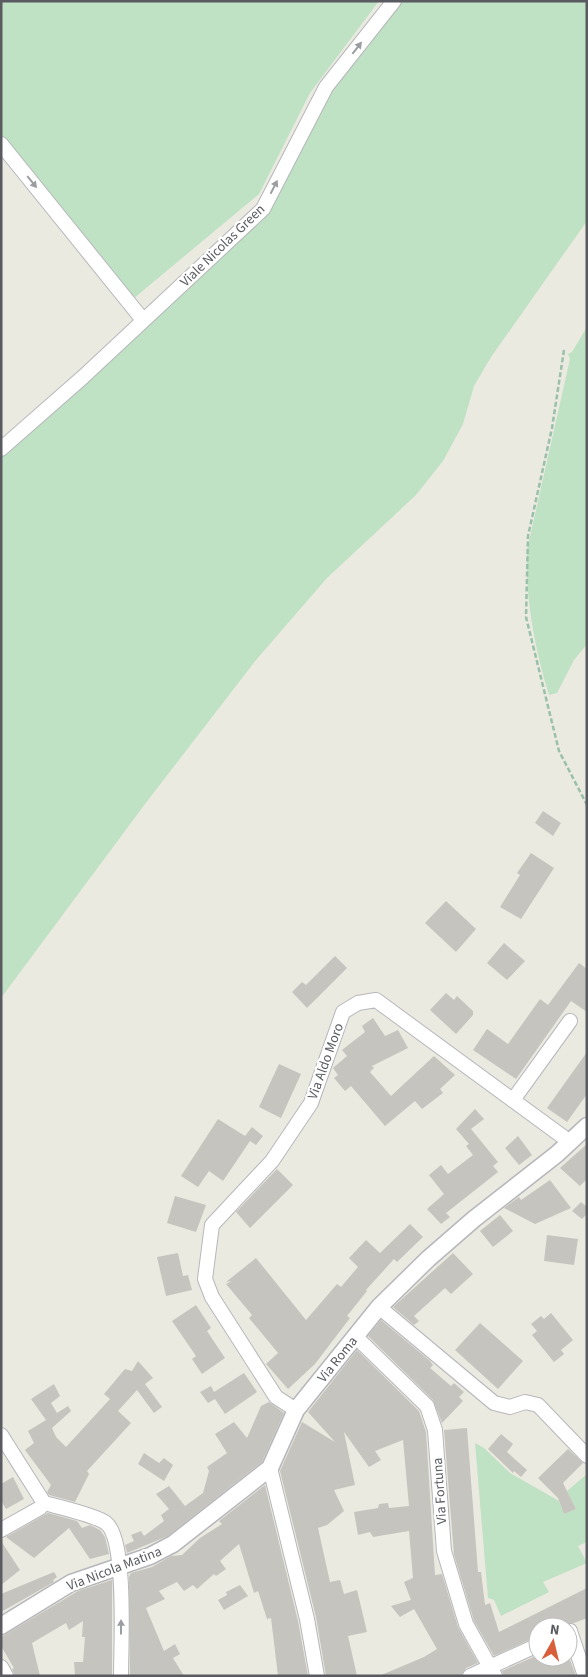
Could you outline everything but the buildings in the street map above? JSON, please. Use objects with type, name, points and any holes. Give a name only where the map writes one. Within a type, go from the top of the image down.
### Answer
[{"type":"street","name":"Viale Nicolas Green","points":[[1,448],[263,209],[326,87],[394,1]]},
{"type":"street","points":[[1,144],[143,320]]},
{"type":"street","name":"Via Aldo Moro","points":[[296,1410],[276,1397],[212,1297],[205,1279],[208,1248],[212,1225],[272,1161],[311,1103],[343,1012],[358,1003],[376,1000],[570,1142]]},
{"type":"street","points":[[513,1100],[570,1021]]},
{"type":"street","name":"Via Roma","points":[[270,1468],[296,1410],[379,1308],[428,1259],[587,1126]]},
{"type":"street","points":[[379,1308],[494,1403],[510,1407],[525,1402],[538,1405],[587,1456]]},
{"type":"street","name":"Via Fortuna","points":[[355,1336],[427,1406],[435,1430],[444,1551],[466,1624],[492,1672]]},
{"type":"street","points":[[1,1435],[44,1503],[105,1522],[113,1530],[121,1566],[121,1676]]},
{"type":"street","points":[[270,1468],[293,1557],[317,1676]]},
{"type":"street","name":"Via Nicola Matina","points":[[1,1626],[71,1583],[121,1566],[173,1544],[210,1518],[270,1468]]},
{"type":"street","points":[[1,1530],[40,1508],[44,1503]]},
{"type":"street","points":[[470,1676],[492,1672],[528,1651]]},
{"type":"street","points":[[578,1655],[586,1676]]},
{"type":"street","points":[[1,1667],[6,1676]]},
{"type":"path","points":[[564,350],[552,428],[528,536],[526,616],[559,751],[587,805]]},
{"type":"green space","points":[[1,1],[379,1],[310,93],[259,194],[133,299],[1,136]]},
{"type":"green space","points":[[394,1],[587,1],[587,221],[491,357],[474,386],[463,424],[443,461],[416,495],[327,578],[256,660],[145,804],[1,998],[1,449],[263,209],[326,87]]},
{"type":"green space","points":[[587,327],[587,644],[574,660],[557,693],[549,695],[539,660],[529,605],[527,550],[570,359],[568,354],[572,352]]},
{"type":"green space","points":[[475,1443],[484,1448],[510,1473],[559,1501],[564,1514],[576,1509],[567,1491],[587,1474],[587,1542],[578,1546],[587,1563],[543,1582],[549,1592],[501,1616],[494,1600],[488,1598]]}]
